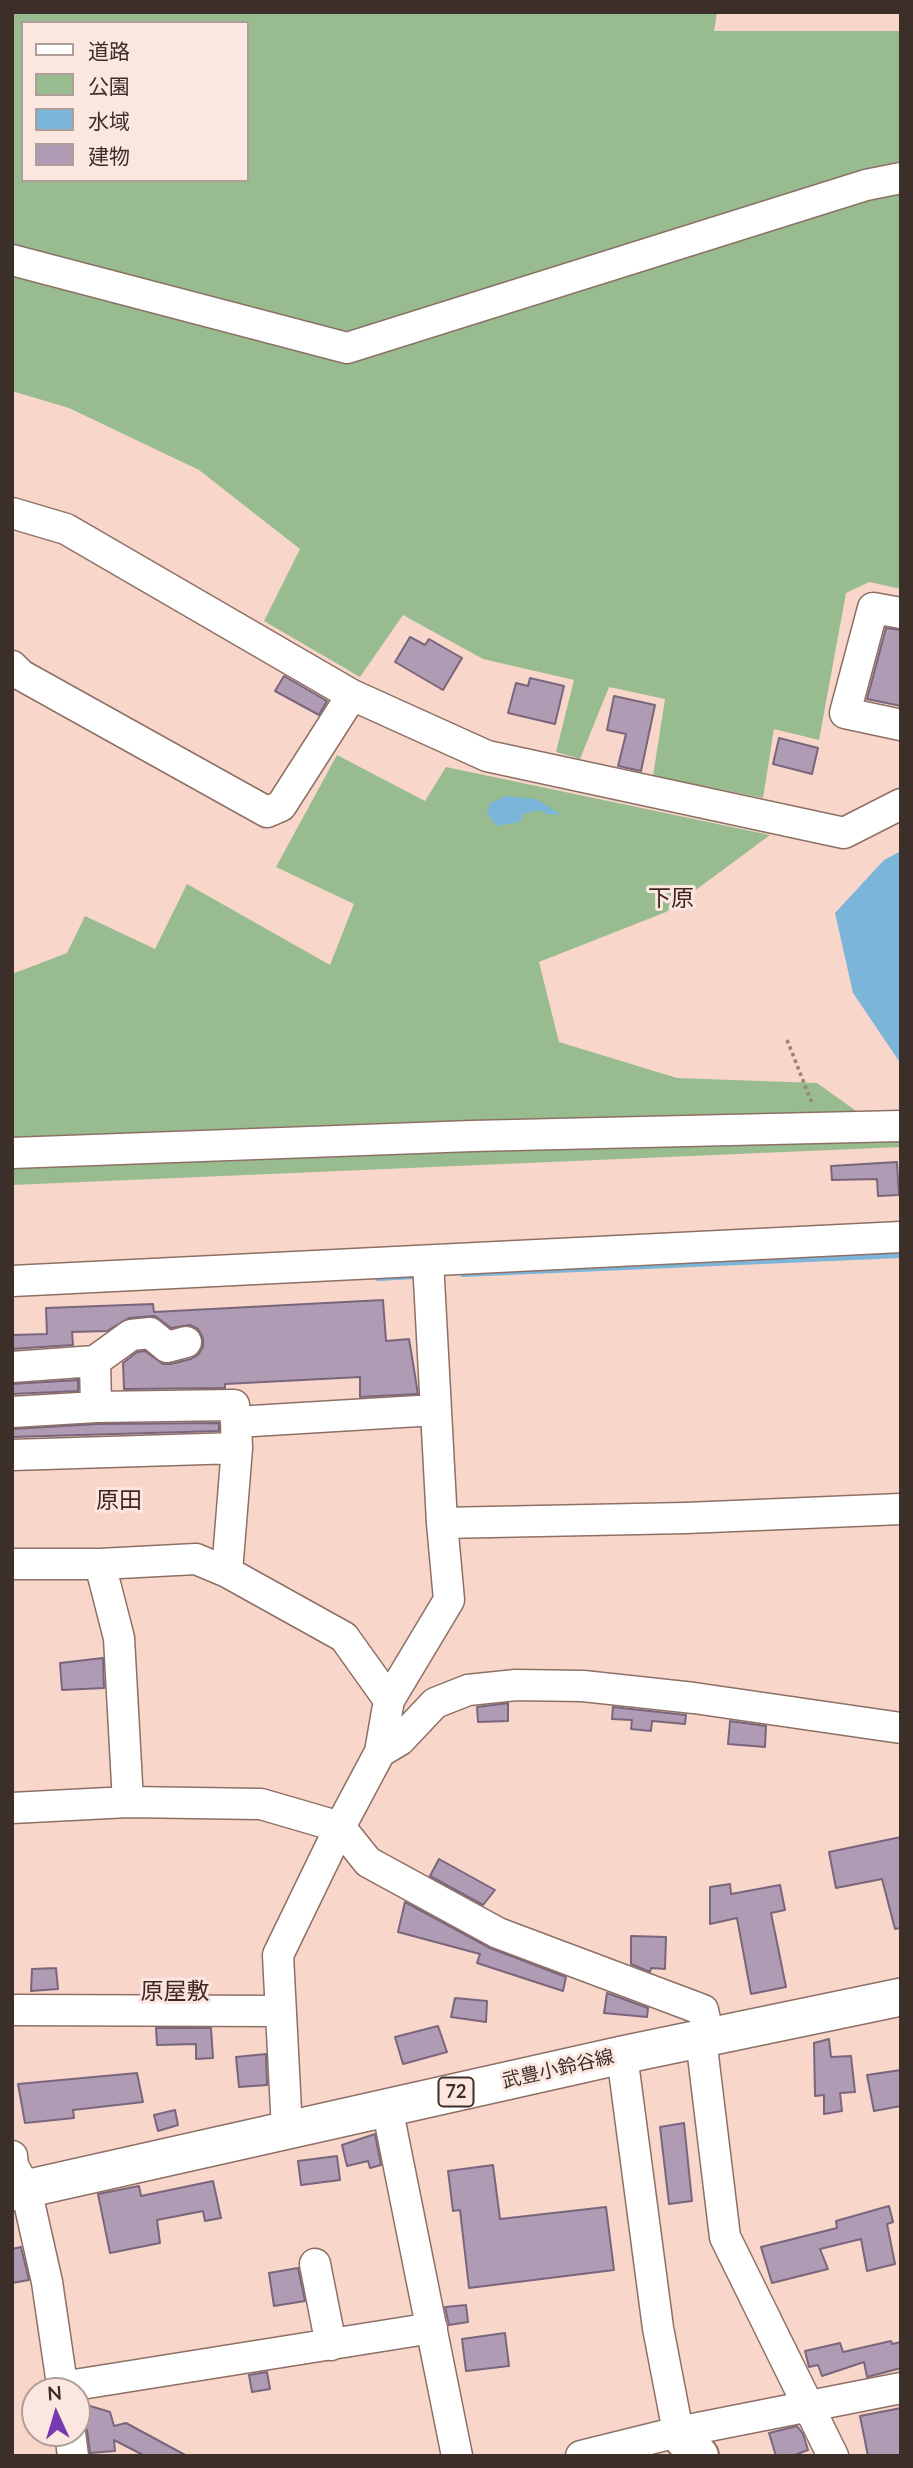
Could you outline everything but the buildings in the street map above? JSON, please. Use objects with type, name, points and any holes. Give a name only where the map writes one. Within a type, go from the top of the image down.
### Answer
[{"type":"main road","name":"武豊小鈴谷線","points":[[17,2179],[288,2130],[622,2055],[901,1997]]},
{"type":"street","points":[[12,260],[348,348],[866,186],[901,178]]},
{"type":"street","points":[[12,513],[66,529],[352,695],[486,756],[844,833],[901,804]]},
{"type":"street","points":[[901,614],[873,608],[845,713],[901,725]]},
{"type":"street","points":[[12,666],[21,675],[267,812],[281,806],[352,695]]},
{"type":"street","points":[[12,1153],[472,1136],[901,1126]]},
{"type":"street","points":[[12,1281],[901,1237]]},
{"type":"street","points":[[288,2130],[279,2011],[278,1955],[380,1752],[389,1700],[449,1600],[435,1410],[428,1261]]},
{"type":"street","points":[[12,1367],[95,1361],[131,1335],[150,1334],[167,1346],[186,1342]]},
{"type":"street","points":[[95,1361],[96,1408]]},
{"type":"street","points":[[12,1412],[234,1405],[237,1435],[227,1572]]},
{"type":"street","points":[[12,1455],[237,1435],[435,1410]]},
{"type":"street","points":[[442,1523],[686,1518],[901,1509]]},
{"type":"street","points":[[12,1564],[100,1564],[195,1559],[227,1572],[344,1637],[389,1700]]},
{"type":"street","points":[[100,1564],[119,1638],[128,1802]]},
{"type":"street","points":[[380,1752],[400,1740],[435,1703],[468,1690],[516,1685],[583,1686],[680,1696],[901,1728]]},
{"type":"street","points":[[12,1808],[128,1802],[261,1804],[340,1827],[368,1862],[498,1933],[703,2010],[726,2237],[833,2456]]},
{"type":"street","points":[[12,2010],[279,2011]]},
{"type":"street","points":[[622,2055],[658,2328],[687,2448]]},
{"type":"street","points":[[387,2107],[457,2456]]},
{"type":"street","points":[[17,2179],[47,2283],[61,2377]]},
{"type":"street","points":[[315,2264],[331,2345]]},
{"type":"street","points":[[91,2384],[432,2329]]},
{"type":"street","points":[[581,2456],[687,2448],[808,2406],[901,2388]]},
{"type":"path","points":[[787,1040],[822,1129]]},
{"type":"green space","points":[[12,12],[717,12],[714,31],[901,31],[901,589],[869,582],[846,593],[819,740],[774,729],[763,798],[653,776],[665,699],[609,687],[580,759],[556,752],[574,680],[483,659],[403,615],[360,677],[264,621],[300,549],[199,470],[69,408],[12,391]]},
{"type":"green space","points":[[337,755],[425,801],[446,767],[770,835],[666,912],[539,962],[559,1042],[677,1078],[817,1083],[901,1143],[901,1147],[12,1185],[12,974],[67,953],[85,916],[155,949],[187,884],[330,965],[354,904],[276,867]]},
{"type":"water","points":[[506,796],[537,799],[561,815],[547,814],[539,810],[523,814],[520,822],[496,826],[487,813],[490,803]]},
{"type":"water","points":[[901,851],[901,1064],[853,993],[835,913],[884,860]]},
{"type":"waterway","points":[[463,1274],[901,1255]]},
{"type":"waterway","points":[[378,1278],[415,1276]]},
{"type":"district","name":"下原","points":[[671,899]]},
{"type":"district","name":"原田","points":[[119,1501]]},
{"type":"district","name":"原屋敷","points":[[175,1992]]}]
